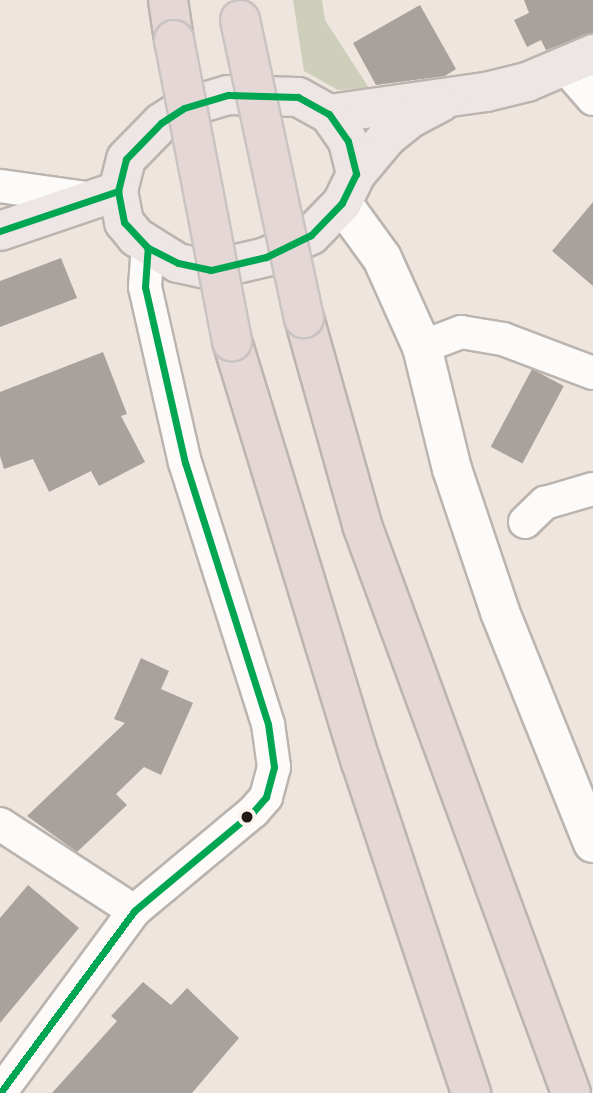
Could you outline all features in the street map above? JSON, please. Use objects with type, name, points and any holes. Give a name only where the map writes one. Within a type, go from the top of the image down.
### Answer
[{"type":"highway","points":[[168,0],[232,341],[361,762],[471,1093]]},
{"type":"highway","points":[[239,10],[304,318],[362,525],[571,1093]]},
{"type":"main road","points":[[102,195],[148,248],[178,263],[211,270],[266,257],[311,235],[409,119],[441,102],[580,61]]},
{"type":"main road","points":[[0,231],[102,195],[126,159],[184,108],[228,95],[298,97],[329,114],[348,141],[349,189]]},
{"type":"main road","points":[[329,114],[382,104],[441,102]]},
{"type":"street","points":[[580,61],[593,99]]},
{"type":"street","points":[[0,186],[102,195]]},
{"type":"street","points":[[349,189],[422,347],[452,469],[500,612],[593,843]]},
{"type":"street","points":[[0,1093],[134,911],[253,813],[266,797],[274,767],[268,724],[185,463],[145,287],[148,248]]},
{"type":"street","points":[[422,347],[461,332],[503,339],[593,373]]},
{"type":"street","points":[[525,522],[545,503],[593,489]]},
{"type":"street","points":[[0,824],[134,911]]},
{"type":"green space","points":[[293,0],[322,0],[325,20],[369,88],[338,90],[304,71]]},
{"type":"building","points":[[524,0],[593,0],[593,33],[546,50],[541,40],[527,47],[514,20],[529,13]]},
{"type":"building","points":[[420,5],[456,69],[445,76],[376,85],[353,43]]},
{"type":"building","points":[[593,202],[593,286],[552,251]]},
{"type":"building","points":[[61,258],[77,298],[0,327],[0,281]]},
{"type":"building","points":[[103,352],[127,414],[121,416],[145,462],[99,486],[91,471],[49,492],[33,459],[4,469],[0,456],[0,392]]},
{"type":"building","points":[[532,369],[564,386],[522,464],[491,447]]},
{"type":"building","points":[[141,658],[169,671],[161,689],[193,703],[161,775],[144,767],[116,794],[127,805],[77,852],[27,816],[125,723],[114,719]]},
{"type":"building","points":[[28,885],[79,928],[0,1023],[0,918]]},
{"type":"building","points":[[143,982],[171,1005],[187,988],[239,1038],[192,1093],[52,1093],[117,1021],[111,1016]]},
{"type":"transit line","points":[[228,95],[298,97],[329,114],[348,141],[356,174],[342,203],[311,235],[266,257],[211,270],[178,263],[148,248],[124,222],[118,191],[126,159],[161,123],[184,108],[228,95]]},
{"type":"transit line","points":[[0,231],[118,191]]},
{"type":"transit line","points":[[0,1093],[134,911],[253,812],[266,797],[274,767],[268,724],[185,463],[145,287],[148,248]]}]
